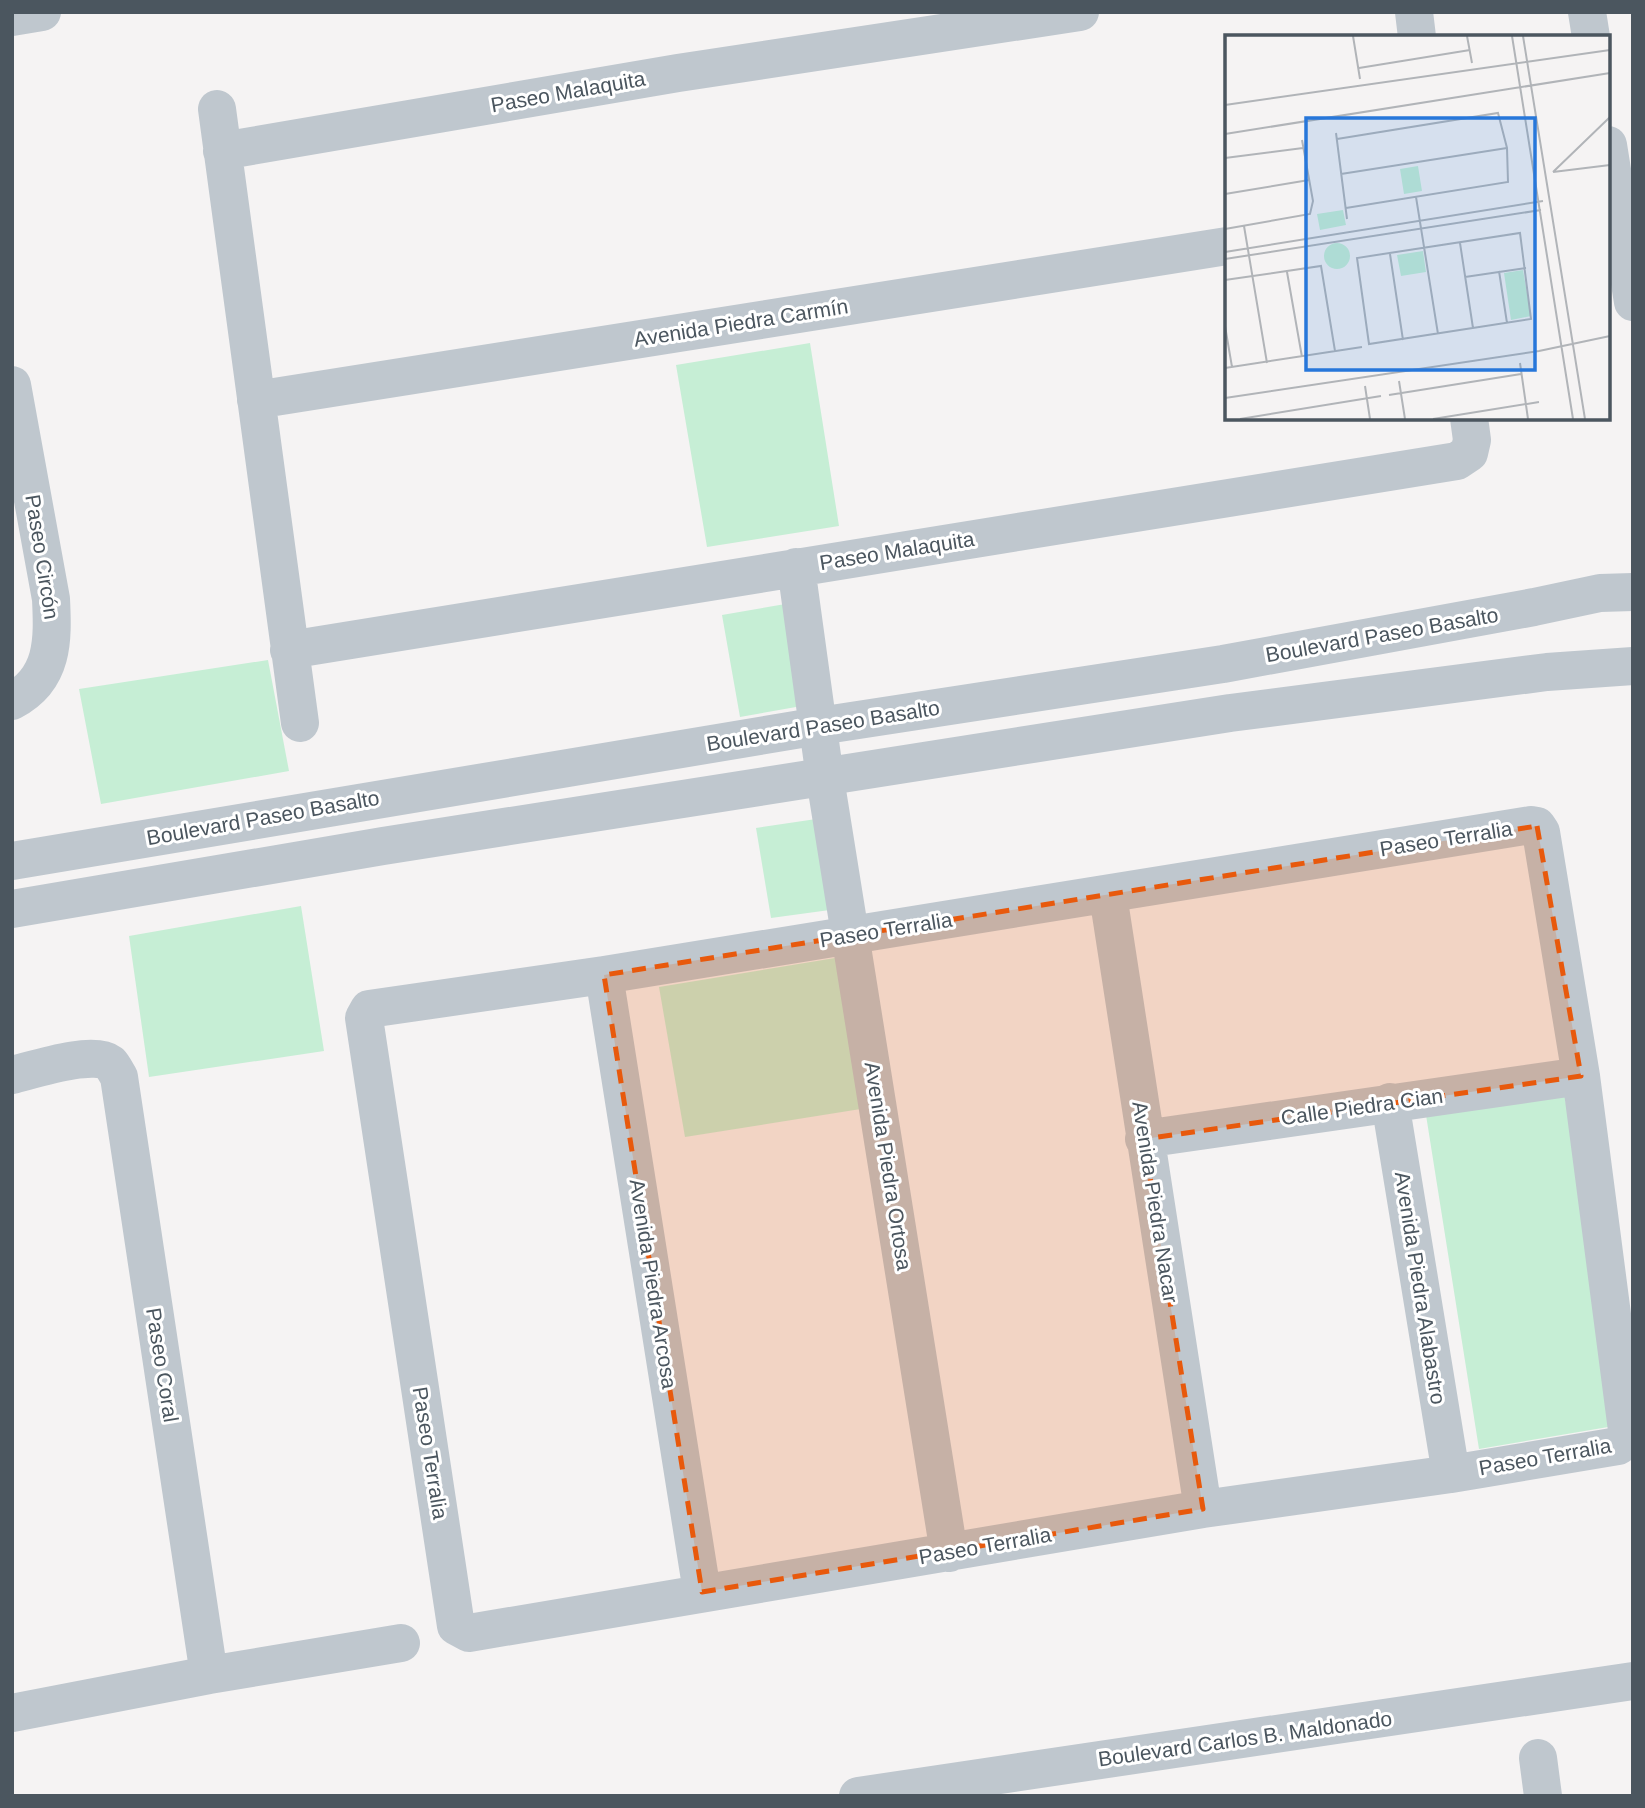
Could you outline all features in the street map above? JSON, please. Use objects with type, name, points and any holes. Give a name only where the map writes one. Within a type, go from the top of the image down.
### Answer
[{"type":"street","points":[[12,17],[42,12]]},
{"type":"street","name":"Paseo Malaquita","points":[[222,151],[678,73],[1080,12]]},
{"type":"street","points":[[1414,12],[1417,35]]},
{"type":"street","points":[[1587,12],[1591,35]]},
{"type":"street","points":[[217,109],[300,723]]},
{"type":"street","points":[[1610,158],[1633,302]]},
{"type":"street","name":"Avenida Piedra Carmín","points":[[256,400],[1225,246]]},
{"type":"street","name":"Paseo Circón","points":[[12,385],[18,443],[51,599],[53,632],[49,656],[23,693]]},
{"type":"street","name":"Paseo Malaquita","points":[[289,650],[1457,460],[1468,453],[1472,440],[1469,420]]},
{"type":"street","name":"Avenida Piedra Ortosa","points":[[796,567],[825,778],[949,1553]]},
{"type":"street","name":"Boulevard Paseo Basalto","points":[[12,861],[819,726],[1223,664],[1600,593],[1633,592]]},
{"type":"street","points":[[12,909],[383,846],[1244,712],[1547,672],[1633,666]]},
{"type":"street","name":"Paseo Terralia","points":[[1537,826],[1541,832],[1581,1076],[1628,1430],[1625,1441],[1618,1446],[1451,1474],[1203,1509],[469,1633],[461,1631],[456,1626],[365,1013],[369,1009],[604,975],[1108,895],[1537,826]]},
{"type":"street","name":"Avenida Piedra Nacar","points":[[1108,895],[1203,1509]]},
{"type":"street","name":"Avenida Piedra Arcosa","points":[[604,975],[702,1592]]},
{"type":"street","name":"Paseo Coral","points":[[12,1074],[88,1058],[111,1064],[119,1077],[209,1675]]},
{"type":"street","name":"Calle Piedra Cian","points":[[1144,1139],[1581,1076]]},
{"type":"street","name":"Avenida Piedra Alabastro","points":[[1390,1102],[1451,1474]]},
{"type":"street","points":[[12,1713],[209,1675],[401,1643]]},
{"type":"street","name":"Boulevard Carlos B. Maldonado","points":[[858,1796],[1633,1682]]},
{"type":"street","points":[[1538,1758],[1543,1796]]},
{"type":"highlighted area","points":[[1537,826],[1581,1076],[1144,1139],[1203,1509],[702,1592],[604,975]]},
{"type":"green space","points":[[810,343],[839,526],[707,547],[676,365]]},
{"type":"green space","points":[[797,602],[813,704],[740,717],[722,615]]},
{"type":"green space","points":[[268,660],[289,771],[101,804],[79,689]]},
{"type":"green space","points":[[823,818],[837,909],[771,918],[756,828]]},
{"type":"green space","points":[[301,906],[324,1051],[149,1077],[129,936]]},
{"type":"green space","points":[[841,957],[867,1108],[685,1137],[659,987]]},
{"type":"green space","points":[[1564,1092],[1620,1425],[1479,1449],[1426,1115]]}]
